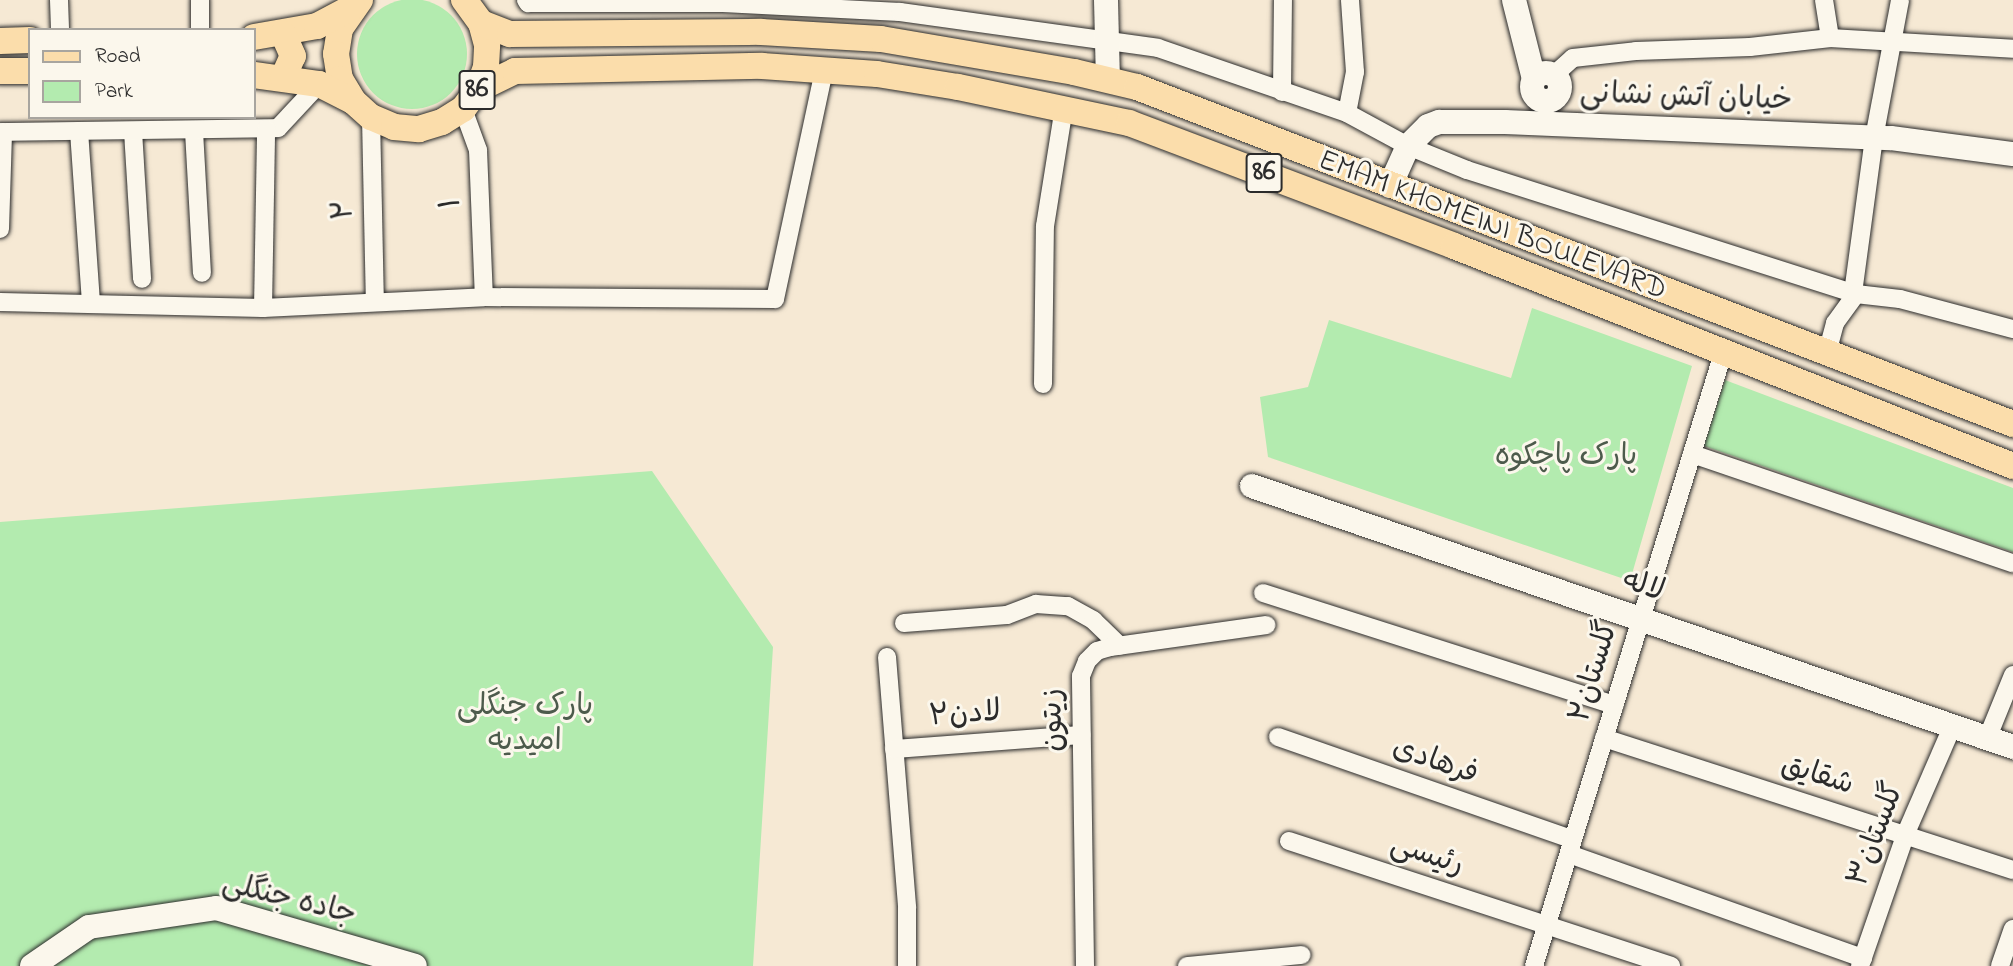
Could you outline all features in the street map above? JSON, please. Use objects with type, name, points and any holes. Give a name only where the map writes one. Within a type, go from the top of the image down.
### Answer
[{"type":"main road","points":[[256,37],[317,26],[356,4]]},
{"type":"main road","points":[[356,4],[340,29],[336,54],[341,79],[362,109]]},
{"type":"main road","name":"EMAM KHOMEINI BOULEVARD","points":[[472,7],[510,34],[721,33],[881,39],[1108,80],[1170,100],[2010,423]]},
{"type":"main road","name":"86","points":[[256,75],[319,84],[394,127],[419,129],[442,122],[471,99],[486,67],[487,45],[472,7]]},
{"type":"main road","points":[[283,34],[293,56],[283,78]]},
{"type":"main road","points":[[559,35],[549,51],[550,60],[560,69]]},
{"type":"main road","points":[[0,41],[28,40]]},
{"type":"main road","name":"EMAM KHOMEINI BOULEVARD","points":[[471,99],[515,71],[761,66],[877,74],[1063,107],[1129,122],[1377,216],[2004,463]]},
{"type":"main road","points":[[0,71],[28,71]]},
{"type":"main road","points":[[1377,216],[1390,186]]},
{"type":"main road","points":[[1931,435],[1942,418],[1943,397]]},
{"type":"main road","points":[[2004,463],[1993,440],[2010,423]]},
{"type":"street","points":[[59,0],[60,28]]},
{"type":"street","points":[[200,0],[200,28]]},
{"type":"street","points":[[526,0],[528,3],[723,1],[900,12],[1157,48],[1346,113],[1408,146],[1467,170],[1854,294],[1900,299],[2013,329]]},
{"type":"street","points":[[1106,0],[1108,80]]},
{"type":"street","points":[[1282,92],[1283,0]]},
{"type":"street","points":[[1346,113],[1355,72],[1350,0]]},
{"type":"street","points":[[1514,0],[1544,88],[1580,125]]},
{"type":"street","points":[[1824,0],[1830,38]]},
{"type":"street","points":[[1827,353],[1835,323],[1854,294],[1874,138],[1900,0]]},
{"type":"street","points":[[721,33],[723,1]]},
{"type":"street","points":[[1505,122],[1573,58],[1636,51],[1750,47],[1830,38],[2013,49]]},
{"type":"street","points":[[0,302],[264,309],[484,297],[775,299],[824,70]]},
{"type":"street","points":[[0,229],[1,132],[278,128],[319,84]]},
{"type":"street","name":"۱","points":[[471,99],[478,150],[484,297]]},
{"type":"street","points":[[1043,384],[1045,226],[1063,107]]},
{"type":"street","name":"۲","points":[[362,109],[375,302]]},
{"type":"street","name":"خیابان آتش نشانی","points":[[1390,186],[1408,146],[1428,127],[1439,122],[1505,122],[1874,138],[2013,154]]},
{"type":"street","points":[[264,309],[266,129]]},
{"type":"street","points":[[79,131],[91,304]]},
{"type":"street","points":[[133,131],[142,279]]},
{"type":"street","points":[[194,131],[202,273]]},
{"type":"street","name":"گلستان۲","points":[[1534,966],[1723,353]]},
{"type":"street","points":[[1692,454],[2013,563]]},
{"type":"street","name":"لاله","points":[[1252,486],[2013,747]]},
{"type":"street","points":[[1263,593],[1615,705]]},
{"type":"street","points":[[904,623],[1007,615],[1036,604],[1068,606],[1093,620],[1120,646]]},
{"type":"street","name":"زیتون","points":[[1085,966],[1081,676],[1087,661],[1097,651],[1120,646],[1266,625]]},
{"type":"street","points":[[887,657],[907,908],[907,966]]},
{"type":"street","points":[[1987,738],[2013,675]]},
{"type":"street","name":"گلستان۳","points":[[1861,962],[1906,833],[1952,726]]},
{"type":"street","name":"لادن۲","points":[[894,749],[1081,735]]},
{"type":"street","name":"فرهادی","points":[[1278,737],[1571,847],[1861,962]]},
{"type":"street","name":"شقایق","points":[[1604,738],[1906,833],[2013,870]]},
{"type":"street","name":"رئیسی","points":[[1289,841],[1671,966]]},
{"type":"street","name":"جاده جنگلی","points":[[32,966],[89,927],[216,908],[415,966]]},
{"type":"street","points":[[2000,966],[2013,929]]},
{"type":"street","points":[[1186,966],[1301,955]]},
{"type":"green space","points":[[412,-1],[433,3],[451,15],[463,33],[467,54],[463,75],[451,93],[433,105],[412,109],[391,105],[373,93],[361,75],[357,54],[361,33],[373,15],[391,3]]},
{"type":"green space","name":"پارک پاچکوه","points":[[1532,308],[1692,366],[1630,581],[1268,457],[1260,397],[1308,387],[1329,320],[1511,378]]},
{"type":"green space","points":[[1725,380],[2013,488],[2013,552],[1704,446]]},
{"type":"green space","name":"پارک جنگلی امیدیه","points":[[652,471],[773,647],[753,966],[0,966],[0,522]]}]
